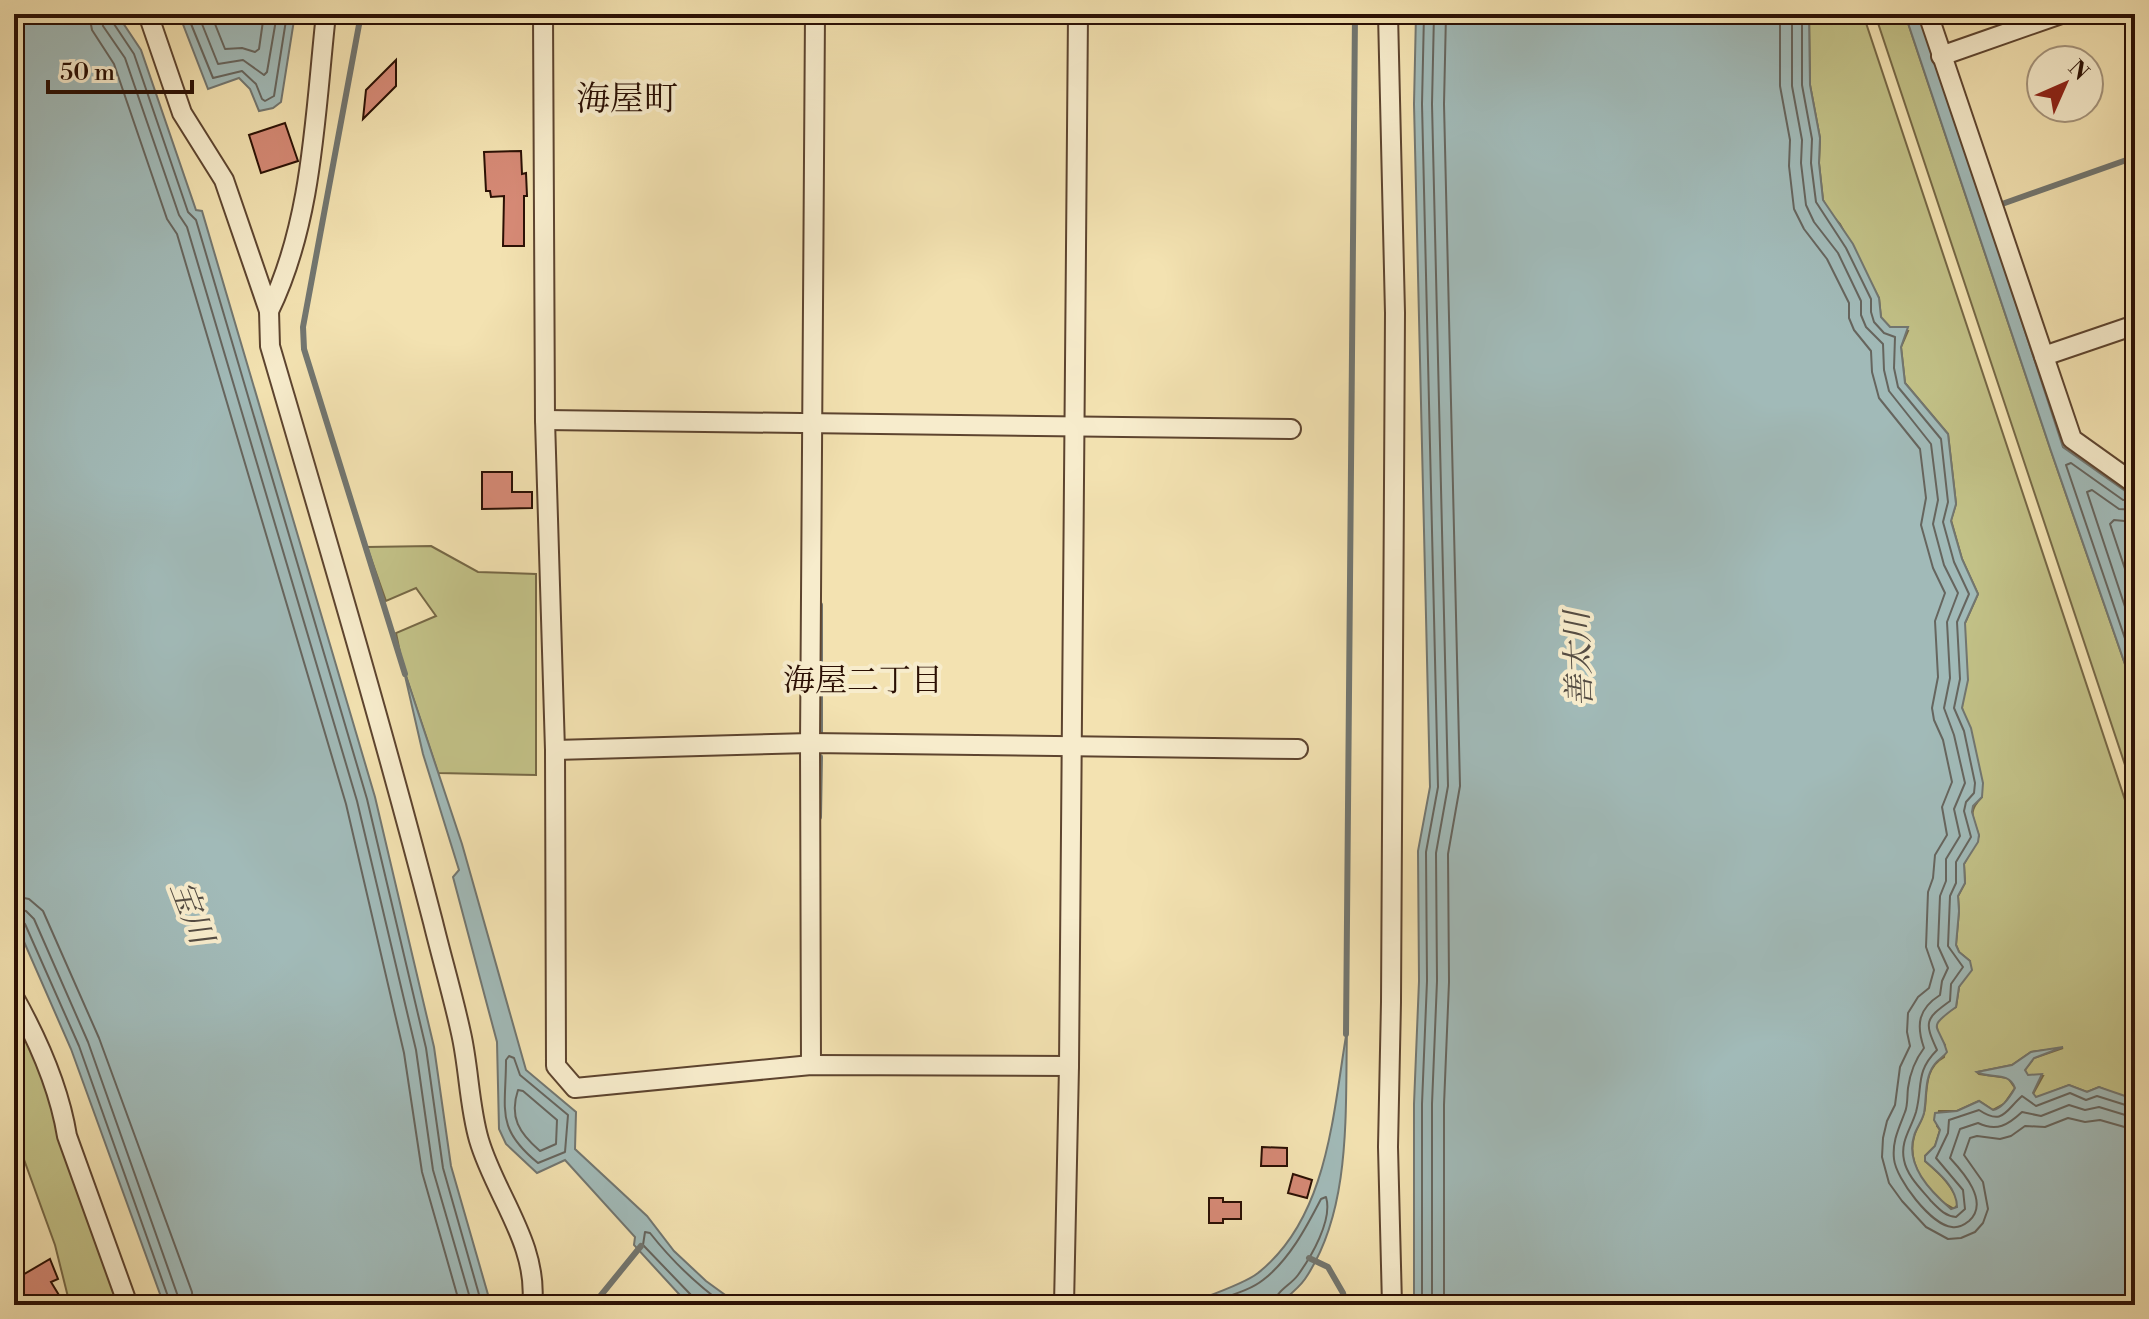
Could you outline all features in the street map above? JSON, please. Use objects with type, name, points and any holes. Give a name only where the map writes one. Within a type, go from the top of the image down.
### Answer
[{"type":"street","points":[[148,14],[182,113],[224,180],[269,311],[270,346],[412,843],[462,1035],[478,1138],[489,1170],[513,1215],[528,1261],[532,1305]]},
{"type":"street","points":[[269,311],[284,279],[307,181],[326,14]]},
{"type":"street","points":[[543,14],[545,420],[555,750],[556,1066],[575,1088],[811,1065],[1069,1066]]},
{"type":"street","points":[[811,1065],[815,14]]},
{"type":"street","points":[[1064,1305],[1069,1066],[1078,14]]},
{"type":"street","points":[[1388,14],[1395,313],[1388,1147],[1392,1305]]},
{"type":"street","points":[[1928,14],[2072,439],[2135,484]]},
{"type":"street","points":[[1941,56],[2061,14]]},
{"type":"street","points":[[2044,356],[2135,325]]},
{"type":"street","points":[[545,420],[1291,429]]},
{"type":"street","points":[[555,750],[810,743],[1298,749]]},
{"type":"street","points":[[14,997],[46,1064],[67,1136],[128,1305]]},
{"type":"shaded area","points":[[1809,14],[1863,14],[2135,830],[2135,1102],[2099,1087],[2087,1092],[2069,1085],[2036,1098],[2033,1094],[2043,1076],[2027,1075],[2025,1070],[2034,1058],[2063,1048],[2031,1052],[2012,1065],[1977,1072],[2008,1078],[2015,1088],[2004,1104],[1993,1110],[1979,1101],[1957,1111],[1939,1111],[1937,1126],[1940,1130],[1935,1146],[1925,1156],[1925,1161],[1953,1191],[1958,1204],[1954,1209],[1936,1197],[1922,1179],[1912,1148],[1924,1112],[1930,1073],[1944,1057],[1945,1045],[1939,1037],[1936,1023],[1942,1015],[1956,1007],[1959,987],[1970,961],[1956,945],[1958,896],[1965,883],[1964,864],[1979,836],[1973,811],[1982,797],[1962,708],[1965,623],[1978,594],[1962,559],[1951,520],[1956,504],[1948,434],[1905,383],[1901,347],[1908,331],[1890,327],[1881,318],[1879,298],[1840,224],[1823,200],[1820,138],[1810,85]]},
{"type":"shaded area","points":[[1875,14],[1905,14],[2135,693],[2135,795]]},
{"type":"shaded area","points":[[431,546],[478,572],[536,574],[536,775],[438,773],[403,667],[396,633],[436,616],[416,588],[386,601],[367,547]]},
{"type":"shaded area","points":[[14,1012],[59,1115],[122,1305],[70,1305],[55,1245],[14,1132]]},
{"type":"water","name":"宝川","points":[[14,14],[117,14],[141,50],[196,210],[202,211],[375,797],[434,1047],[451,1166],[491,1305],[164,1305],[71,1049],[14,919]]},
{"type":"water","points":[[179,14],[295,14],[281,102],[273,108],[259,111],[250,89],[239,78],[208,89]]},
{"type":"water","name":"善太川","points":[[1416,14],[1809,14],[1810,85],[1820,138],[1823,200],[1853,244],[1879,298],[1881,317],[1890,327],[1908,327],[1901,347],[1905,383],[1948,434],[1956,504],[1951,521],[1962,559],[1978,594],[1965,623],[1968,680],[1962,708],[1971,728],[1983,783],[1982,797],[1973,806],[1972,812],[1978,842],[1964,864],[1965,883],[1958,896],[1956,945],[1970,961],[1972,970],[1959,987],[1956,1007],[1937,1024],[1947,1052],[1929,1076],[1924,1113],[1914,1136],[1913,1157],[1921,1177],[1935,1194],[1951,1209],[1957,1207],[1951,1187],[1925,1161],[1925,1156],[1935,1146],[1940,1130],[1934,1120],[1935,1113],[1957,1111],[1979,1101],[1993,1110],[1997,1109],[2015,1088],[2004,1077],[1977,1072],[2012,1065],[2031,1052],[2063,1047],[2034,1058],[2025,1070],[2028,1075],[2042,1074],[2033,1093],[2036,1097],[2069,1085],[2087,1092],[2099,1087],[2135,1102],[2135,1305],[1414,1305],[1418,851],[1430,787],[1414,104]]},
{"type":"water","points":[[1905,14],[1921,14],[2063,447],[2128,493],[2135,491],[2135,693],[2051,451]]},
{"type":"water","points":[[403,667],[462,844],[526,1070],[576,1112],[575,1149],[647,1216],[674,1251],[706,1281],[739,1305],[689,1305],[634,1245],[635,1237],[565,1160],[537,1173],[506,1144],[499,1129],[497,1042],[453,877],[459,870],[423,754]]},
{"type":"water","points":[[1347,1030],[1345,1126],[1338,1191],[1320,1252],[1305,1279],[1278,1305],[1185,1305],[1258,1273],[1282,1250],[1300,1223],[1324,1161]]},
{"type":"building","points":[[396,60],[396,86],[363,119],[366,90]]},
{"type":"building","points":[[285,123],[298,161],[261,173],[249,135]]},
{"type":"building","points":[[521,151],[527,196],[524,196],[524,246],[503,246],[504,196],[491,197],[490,191],[486,191],[484,152]]},
{"type":"building","points":[[482,472],[512,472],[512,492],[532,492],[532,508],[482,509]]},
{"type":"building","points":[[1262,1147],[1287,1148],[1287,1166],[1261,1166]]},
{"type":"building","points":[[1293,1174],[1312,1180],[1307,1198],[1288,1193]]},
{"type":"building","points":[[1209,1198],[1241,1202],[1241,1219],[1209,1223]]},
{"type":"building","points":[[50,1259],[58,1279],[51,1282],[65,1305],[25,1305],[14,1286],[14,1280]]},
{"type":"waterway","points":[[361,14],[303,327],[304,349],[405,674]]},
{"type":"waterway","points":[[1346,1034],[1355,14]]},
{"type":"waterway","points":[[2002,204],[2135,157]]},
{"type":"waterway","points":[[820,605],[820,737]]},
{"type":"waterway","points":[[819,817],[820,757]]},
{"type":"waterway","points":[[593,1305],[641,1246]]},
{"type":"waterway","points":[[1309,1258],[1328,1267],[1343,1293],[1346,1305]]},
{"type":"district","name":"海屋町","points":[[627,98]]},
{"type":"district","name":"海屋二丁目","points":[[863,680]]}]
